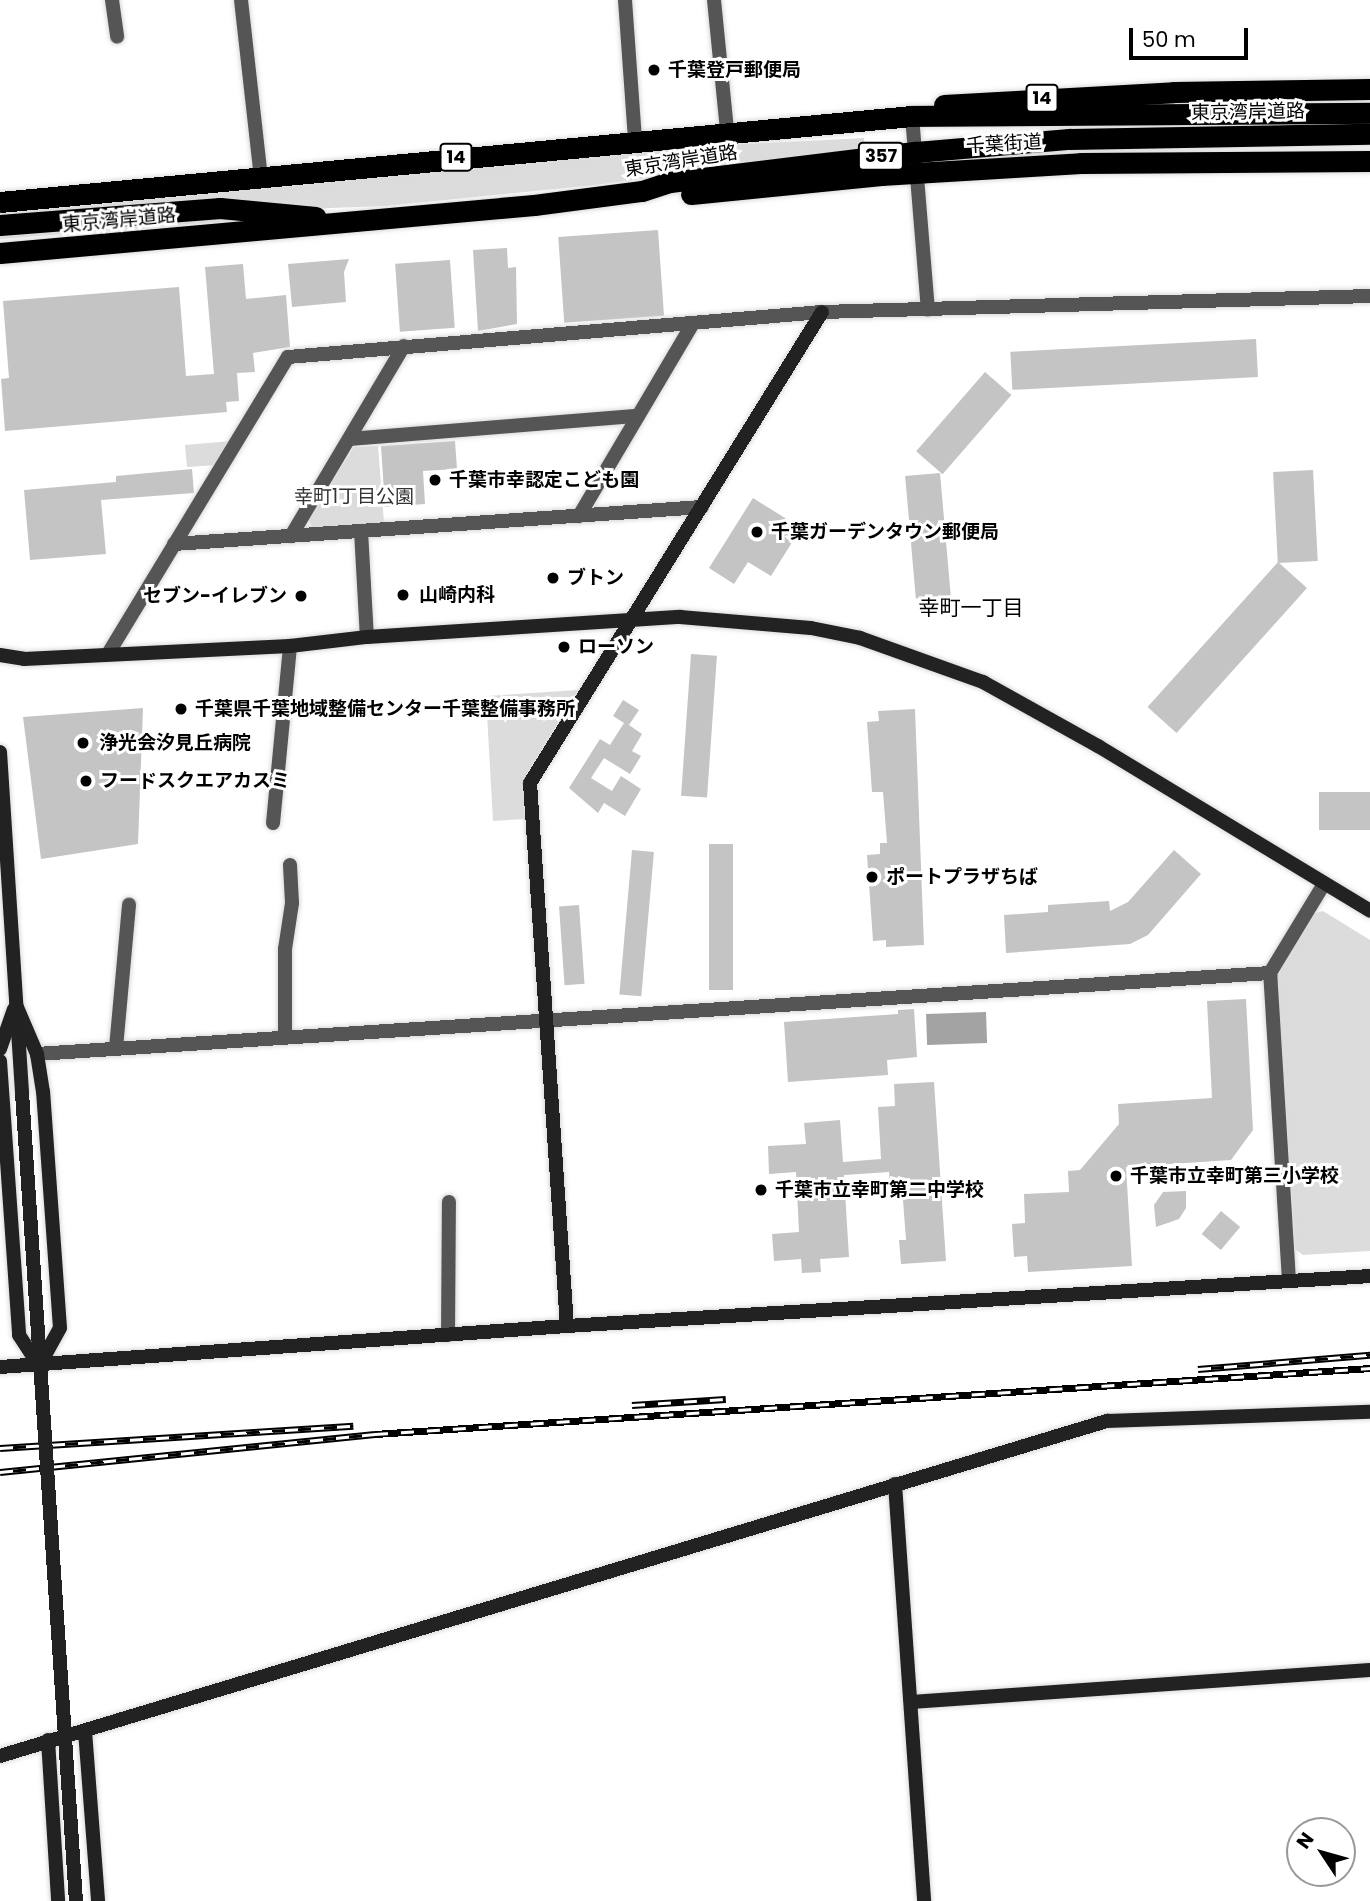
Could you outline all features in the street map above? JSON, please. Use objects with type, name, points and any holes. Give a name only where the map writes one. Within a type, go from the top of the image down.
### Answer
[{"type":"highway","name":"14","points":[[912,116],[938,106],[1054,97],[1370,89]]},
{"type":"highway","name":"東京湾岸道路","points":[[0,202],[635,139],[912,116],[1370,113]]},
{"type":"highway","name":"東京湾岸道路","points":[[916,162],[1069,139],[1370,134]]},
{"type":"highway","name":"千葉街道","points":[[642,191],[673,196],[916,162],[1370,161]]},
{"type":"highway","name":"東京湾岸道路","points":[[0,253],[350,222],[642,191]]},
{"type":"highway","points":[[0,225],[220,208],[350,222]]},
{"type":"street","points":[[111,0],[117,37]]},
{"type":"street","points":[[241,0],[261,178]]},
{"type":"street","points":[[625,0],[635,139]]},
{"type":"street","points":[[714,0],[727,131]]},
{"type":"street","points":[[912,116],[928,309]]},
{"type":"street","points":[[108,654],[288,356],[822,312],[1370,296]]},
{"type":"street","points":[[567,1326],[543,1020],[530,783],[626,621],[702,507],[822,312]]},
{"type":"street","points":[[579,516],[693,323]]},
{"type":"street","points":[[291,536],[404,346]]},
{"type":"street","points":[[350,439],[637,416]]},
{"type":"street","points":[[174,544],[702,507]]},
{"type":"street","points":[[361,531],[367,637]]},
{"type":"street","points":[[0,655],[24,659],[290,646],[367,637],[680,617],[760,621],[860,638],[920,657],[1037,710],[1370,912]]},
{"type":"street","points":[[273,823],[290,646]]},
{"type":"street","points":[[0,752],[76,1901]]},
{"type":"street","points":[[285,1037],[285,948],[292,903],[289,865]]},
{"type":"street","points":[[1289,1281],[1270,973],[1324,884]]},
{"type":"street","points":[[116,1048],[129,905]]},
{"type":"street","points":[[37,1054],[1270,973]]},
{"type":"street","points":[[0,1049],[16,1005]]},
{"type":"street","points":[[16,1005],[37,1054],[60,1328],[39,1366]]},
{"type":"street","points":[[0,1061],[19,1335],[39,1366]]},
{"type":"street","points":[[448,1335],[449,1202]]},
{"type":"street","points":[[0,1367],[567,1326],[1370,1276]]},
{"type":"street","points":[[0,1756],[1107,1421],[1370,1412]]},
{"type":"street","points":[[895,1484],[924,1901]]},
{"type":"street","points":[[911,1702],[1370,1670]]},
{"type":"street","points":[[85,1731],[98,1901]]},
{"type":"street","points":[[48,1740],[58,1901]]},
{"type":"green space","points":[[864,138],[865,149],[595,185],[385,206],[0,220],[0,214],[705,146]]},
{"type":"green space","points":[[200,215],[238,220],[0,239],[0,234]]},
{"type":"green space","points":[[232,441],[217,465],[187,467],[185,445]]},
{"type":"green space","name":"幸町1丁目公園","points":[[378,446],[384,523],[314,530],[308,519],[354,447]]},
{"type":"green space","points":[[578,690],[523,780],[525,819],[493,821],[486,696]]},
{"type":"green space","points":[[1323,911],[1370,940],[1370,1251],[1303,1255],[1295,1249],[1277,974],[1315,913]]},
{"type":"shaded area","points":[[986,1012],[987,1043],[927,1045],[926,1014]]},
{"type":"building","points":[[658,230],[664,316],[564,323],[558,237]]},
{"type":"building","points":[[507,248],[508,268],[516,267],[517,324],[478,331],[473,250]]},
{"type":"building","points":[[349,259],[344,272],[346,302],[292,307],[288,264]]},
{"type":"building","points":[[450,260],[455,328],[400,332],[395,264]]},
{"type":"building","points":[[243,264],[246,299],[286,295],[290,347],[253,353],[255,372],[237,373],[239,401],[226,402],[227,412],[5,431],[1,379],[9,378],[3,301],[179,287],[186,376],[214,374],[205,267]]},
{"type":"building","points":[[1256,339],[1258,377],[1012,390],[1010,352]]},
{"type":"building","points":[[985,372],[1011,395],[943,474],[916,451]]},
{"type":"building","points":[[455,441],[457,469],[423,471],[425,504],[385,507],[381,446]]},
{"type":"building","points":[[192,469],[194,493],[101,500],[106,554],[30,560],[24,490],[116,482],[116,476]]},
{"type":"building","points":[[1313,470],[1318,561],[1278,563],[1273,472]]},
{"type":"building","points":[[940,473],[951,596],[916,599],[905,476]]},
{"type":"building","points":[[753,498],[801,528],[771,576],[748,562],[734,584],[709,568]]},
{"type":"building","points":[[1278,562],[1307,588],[1177,733],[1148,707]]},
{"type":"building","points":[[691,654],[717,656],[707,797],[681,796]]},
{"type":"building","points":[[623,700],[639,710],[629,725],[642,734],[632,751],[641,756],[630,774],[604,758],[591,778],[612,791],[621,776],[641,789],[625,816],[604,803],[598,813],[569,788],[600,739],[610,745],[624,723],[613,716]]},
{"type":"building","name":"フードスクエアカスミ","points":[[143,708],[138,844],[41,859],[23,717]]},
{"type":"building","points":[[915,709],[924,945],[886,947],[886,940],[873,941],[867,855],[880,854],[880,843],[887,843],[883,792],[872,792],[867,722],[879,721],[878,711]]},
{"type":"building","points":[[1319,792],[1370,792],[1370,830],[1319,830]]},
{"type":"building","points":[[709,844],[733,844],[733,990],[709,990]]},
{"type":"building","points":[[632,850],[654,852],[641,996],[619,994]]},
{"type":"building","points":[[1174,850],[1201,874],[1148,935],[1130,944],[1006,953],[1004,915],[1048,912],[1048,905],[1109,901],[1110,911],[1128,902]]},
{"type":"building","points":[[579,905],[585,984],[565,985],[559,906]]},
{"type":"building","points":[[1246,999],[1253,1130],[1231,1160],[1126,1167],[1132,1266],[1028,1272],[1027,1256],[1014,1257],[1012,1224],[1025,1223],[1024,1194],[1069,1192],[1068,1171],[1080,1170],[1119,1124],[1118,1104],[1212,1098],[1207,1001]]},
{"type":"building","points":[[914,1009],[917,1057],[887,1060],[888,1075],[788,1082],[784,1022],[898,1014],[898,1010]]},
{"type":"building","points":[[934,1082],[946,1261],[901,1264],[899,1240],[906,1240],[903,1200],[891,1200],[889,1172],[844,1175],[849,1257],[820,1259],[821,1272],[802,1273],[801,1259],[774,1261],[772,1234],[799,1232],[796,1172],[769,1174],[768,1146],[806,1144],[804,1123],[840,1120],[843,1162],[881,1159],[878,1107],[895,1106],[894,1084]]},
{"type":"building","points":[[1186,1191],[1186,1208],[1179,1219],[1156,1227],[1154,1205],[1163,1192]]},
{"type":"building","points":[[1221,1211],[1240,1227],[1221,1250],[1202,1234]]},
{"type":"railway","points":[[1198,1369],[1370,1355]]},
{"type":"railway","points":[[0,1472],[375,1434],[1370,1368]]},
{"type":"railway","points":[[632,1405],[726,1399]]},
{"type":"railway","points":[[0,1448],[353,1426]]},
{"type":"place","name":"千葉登戸郵便局","points":[[654,70]]},
{"type":"place","name":"千葉市幸認定こども園","points":[[435,480]]},
{"type":"place","name":"千葉ガーデンタウン郵便局","points":[[757,532]]},
{"type":"place","name":"ブトン","points":[[553,578]]},
{"type":"place","name":"山崎内科","points":[[403,595]]},
{"type":"place","name":"セブン-イレブン","points":[[301,596]]},
{"type":"place","name":"ローソン","points":[[564,647]]},
{"type":"place","name":"千葉県千葉地域整備センター千葉整備事務所","points":[[181,709]]},
{"type":"place","name":"浄光会汐見丘病院","points":[[83,743]]},
{"type":"place","name":"フードスクエアカスミ","points":[[86,781]]},
{"type":"place","name":"ポートプラザちば","points":[[872,877]]},
{"type":"place","name":"千葉市立幸町第三小学校","points":[[1116,1176]]},
{"type":"place","name":"千葉市立幸町第二中学校","points":[[761,1190]]},
{"type":"district","name":"幸町一丁目","points":[[971,608]]}]
